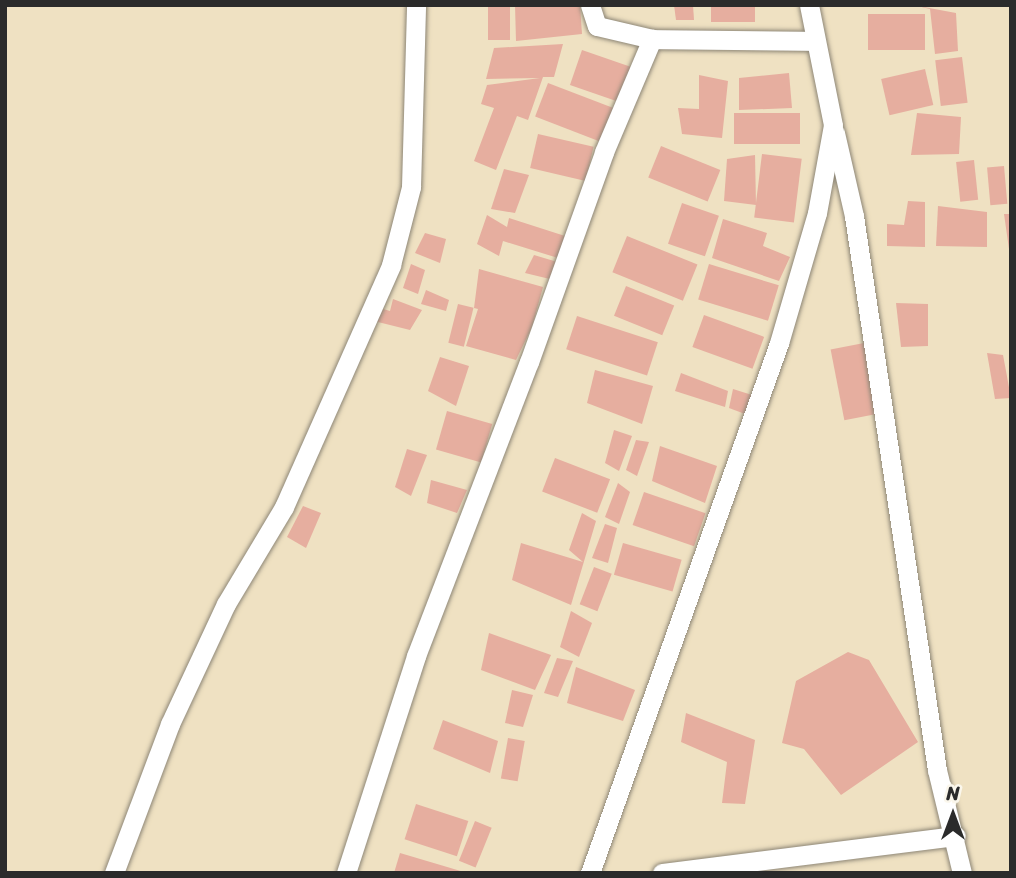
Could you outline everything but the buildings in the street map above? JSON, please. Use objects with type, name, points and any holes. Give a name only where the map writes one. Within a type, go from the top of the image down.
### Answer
[{"type":"street","points":[[114,873],[170,724],[226,604],[284,507],[391,265],[411,187],[416,5]]},
{"type":"street","points":[[590,5],[597,26],[652,40],[814,41]]},
{"type":"street","points":[[809,5],[814,41],[854,216],[937,770],[956,836],[962,873]]},
{"type":"street","points":[[346,873],[416,656],[529,362],[604,152],[652,40]]},
{"type":"street","points":[[590,873],[779,342],[817,212],[833,125]]},
{"type":"street","points":[[662,873],[956,836]]}]
